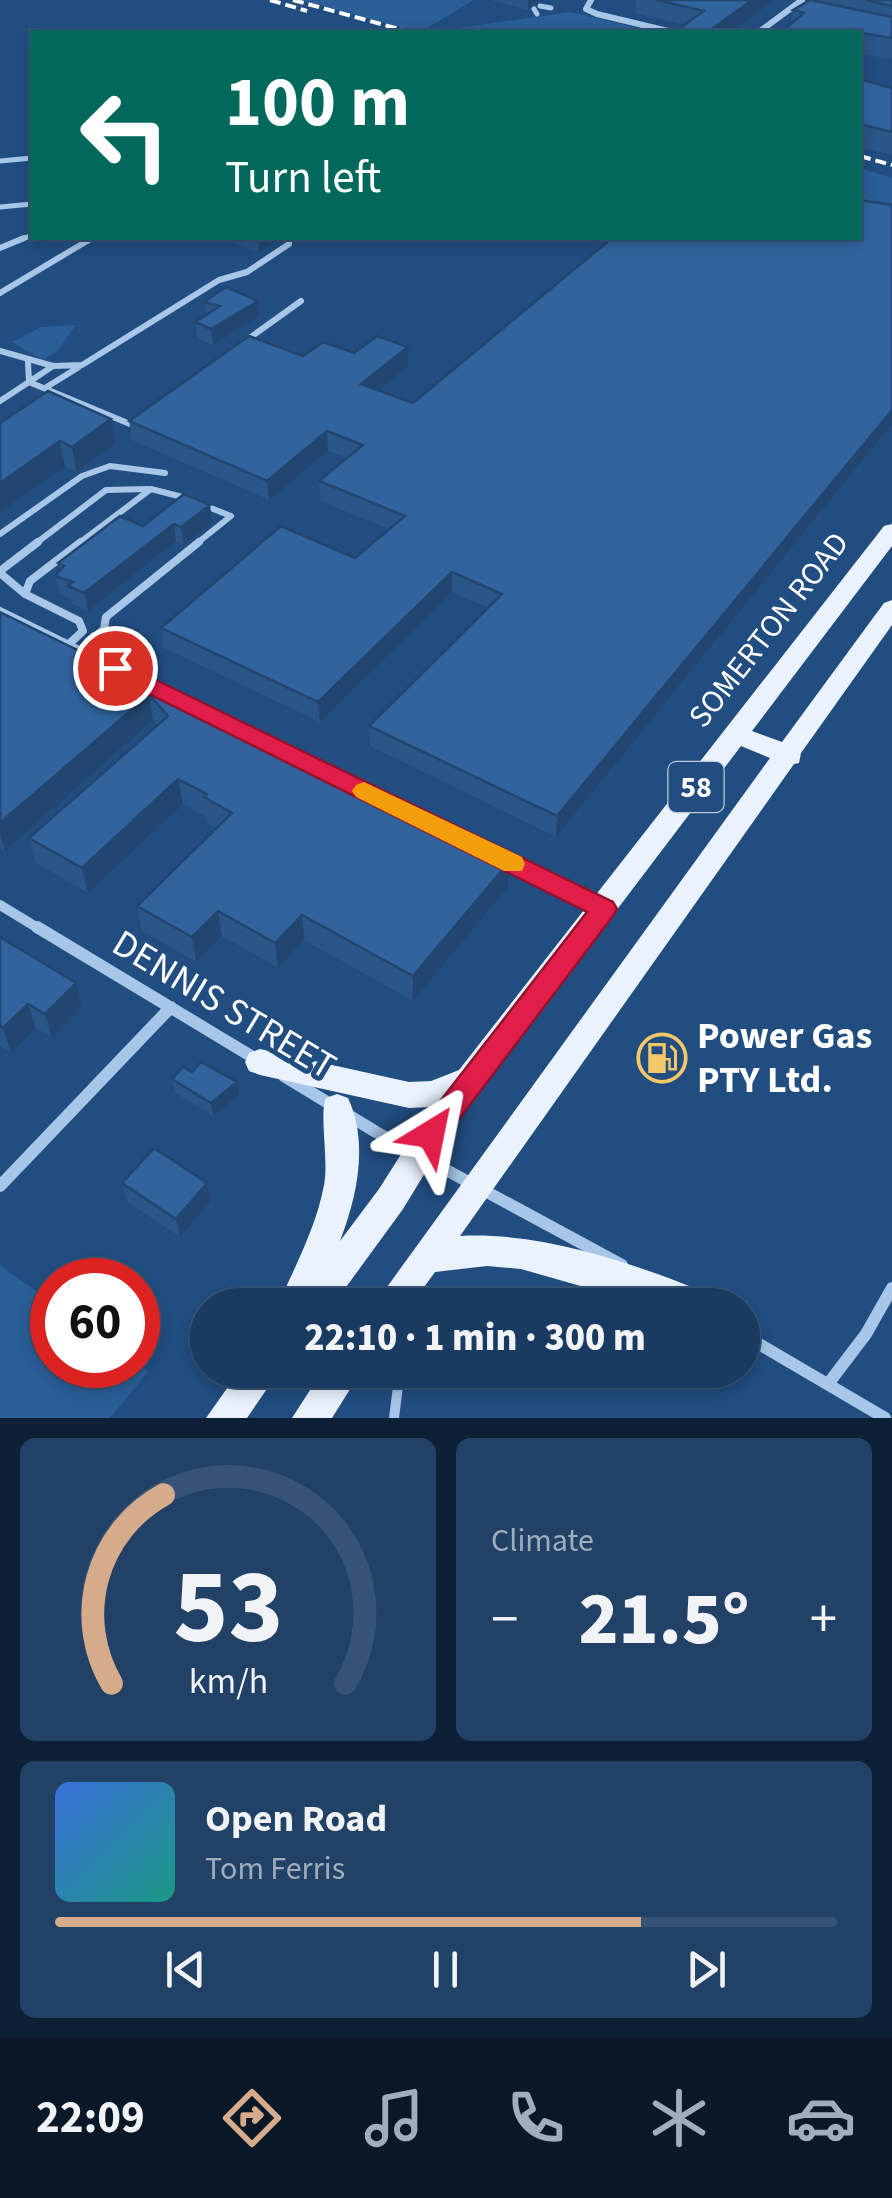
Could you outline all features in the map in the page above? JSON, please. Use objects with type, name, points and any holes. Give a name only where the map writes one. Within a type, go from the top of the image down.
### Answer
[{"type":"main road","name":"SOMERTON ROAD","points":[[324,1288],[471,1080],[892,532]]},
{"type":"main road","name":"58","points":[[404,1288],[514,1130],[790,756],[892,608]]},
{"type":"main road","points":[[736,734],[790,756]]},
{"type":"main road","points":[[260,1062],[409,1095],[432,1094],[471,1080]]},
{"type":"main road","points":[[303,1288],[342,1182],[346,1150],[337,1108]]},
{"type":"main road","points":[[424,1260],[454,1248],[477,1247],[528,1255],[639,1288]]},
{"type":"main road","points":[[224,1418],[248,1388]]},
{"type":"main road","points":[[310,1418],[331,1388]]},
{"type":"street","points":[[591,0],[586,9],[597,14],[664,30]]},
{"type":"street","points":[[762,30],[802,0]]},
{"type":"street","name":"DENNIS STREET","points":[[0,905],[337,1108],[663,1288]]},
{"type":"street","points":[[0,1186],[171,1007]]},
{"type":"street","points":[[828,1384],[866,1334],[892,1288]]},
{"type":"street","points":[[760,1344],[885,1418]]},
{"type":"lane","points":[[537,10],[551,8]]},
{"type":"lane","points":[[790,10],[806,14]]},
{"type":"lane","points":[[0,160],[30,158]]},
{"type":"lane","points":[[0,207],[30,204]]},
{"type":"lane","points":[[0,248],[30,236]]},
{"type":"lane","points":[[0,293],[89,240]]},
{"type":"lane","points":[[45,388],[219,280],[246,272],[289,244],[289,240]]},
{"type":"lane","points":[[239,346],[301,301]]},
{"type":"lane","points":[[0,351],[28,362],[82,365]]},
{"type":"lane","points":[[28,362],[29,382]]},
{"type":"lane","points":[[0,401],[53,366]]},
{"type":"lane","points":[[29,382],[130,424],[146,412]]},
{"type":"lane","points":[[0,534],[82,476],[110,466],[165,473]]},
{"type":"lane","points":[[26,594],[30,581],[151,489]]},
{"type":"lane","points":[[68,644],[82,631],[79,621],[26,594],[0,572],[106,490],[170,490],[231,516],[106,617],[104,629],[80,650]]},
{"type":"lane","points":[[0,611],[132,676]]},
{"type":"lane","points":[[482,849],[604,909]]},
{"type":"lane","points":[[394,1418],[398,1388]]},
{"type":"shaded area","points":[[302,0],[474,0],[427,28],[434,30],[411,30]]},
{"type":"shaded area","points":[[571,12],[646,30],[444,30]]},
{"type":"shaded area","points":[[862,169],[892,178],[892,205],[862,199]]},
{"type":"shaded area","points":[[76,325],[58,350],[43,360],[12,342],[41,327]]},
{"type":"shaded area","points":[[0,1265],[30,1287],[30,1388],[135,1388],[110,1418],[0,1418]]},
{"type":"building","points":[[657,0],[752,0],[711,30],[677,30],[704,11]]},
{"type":"building","points":[[810,0],[892,17],[892,38],[862,33],[862,30],[783,30],[804,13],[793,10]]},
{"type":"building","points":[[866,0],[892,0],[892,6]]},
{"type":"building","points":[[862,80],[892,88],[892,132],[862,124]]},
{"type":"building","points":[[862,200],[892,205],[892,410],[557,816],[369,726],[502,594],[452,572],[318,702],[161,628],[281,526],[355,558],[405,516],[319,481],[363,445],[327,431],[267,481],[129,421],[249,336],[303,356],[323,342],[354,353],[377,336],[408,347],[361,384],[413,403],[610,240],[862,240]]},
{"type":"building","points":[[226,287],[258,301],[211,329],[195,322],[220,306],[204,302]]},
{"type":"building","points":[[48,391],[111,419],[72,447],[60,441],[0,483],[0,423]]},
{"type":"building","points":[[184,494],[210,505],[181,527],[174,524],[84,593],[68,586],[73,582],[55,576],[64,566],[58,563],[120,516],[143,526]]},
{"type":"building","points":[[0,612],[112,667],[116,664],[509,862],[413,976],[302,915],[275,943],[218,911],[192,937],[137,906],[232,813],[204,797],[207,794],[178,779],[82,868],[29,838],[168,716],[149,695],[0,823]]},
{"type":"building","points":[[0,937],[76,983],[45,1014],[28,1004],[3,1028],[0,1026]]},
{"type":"building","points":[[201,1062],[237,1082],[211,1103],[172,1079],[183,1067],[192,1072]]},
{"type":"building","points":[[154,1148],[207,1183],[176,1219],[122,1183]]},
{"type":"railway","points":[[270,0],[307,11]]},
{"type":"railway","points":[[293,0],[403,30]]},
{"type":"railway","points":[[862,157],[892,165]]},
{"type":"slow traffic","points":[[364,791],[513,864]]},
{"type":"place","name":"Power Gas PTY Ltd.","points":[[662,1058]]},
{"type":"route","points":[[115,668],[604,909],[431,1134]]}]
